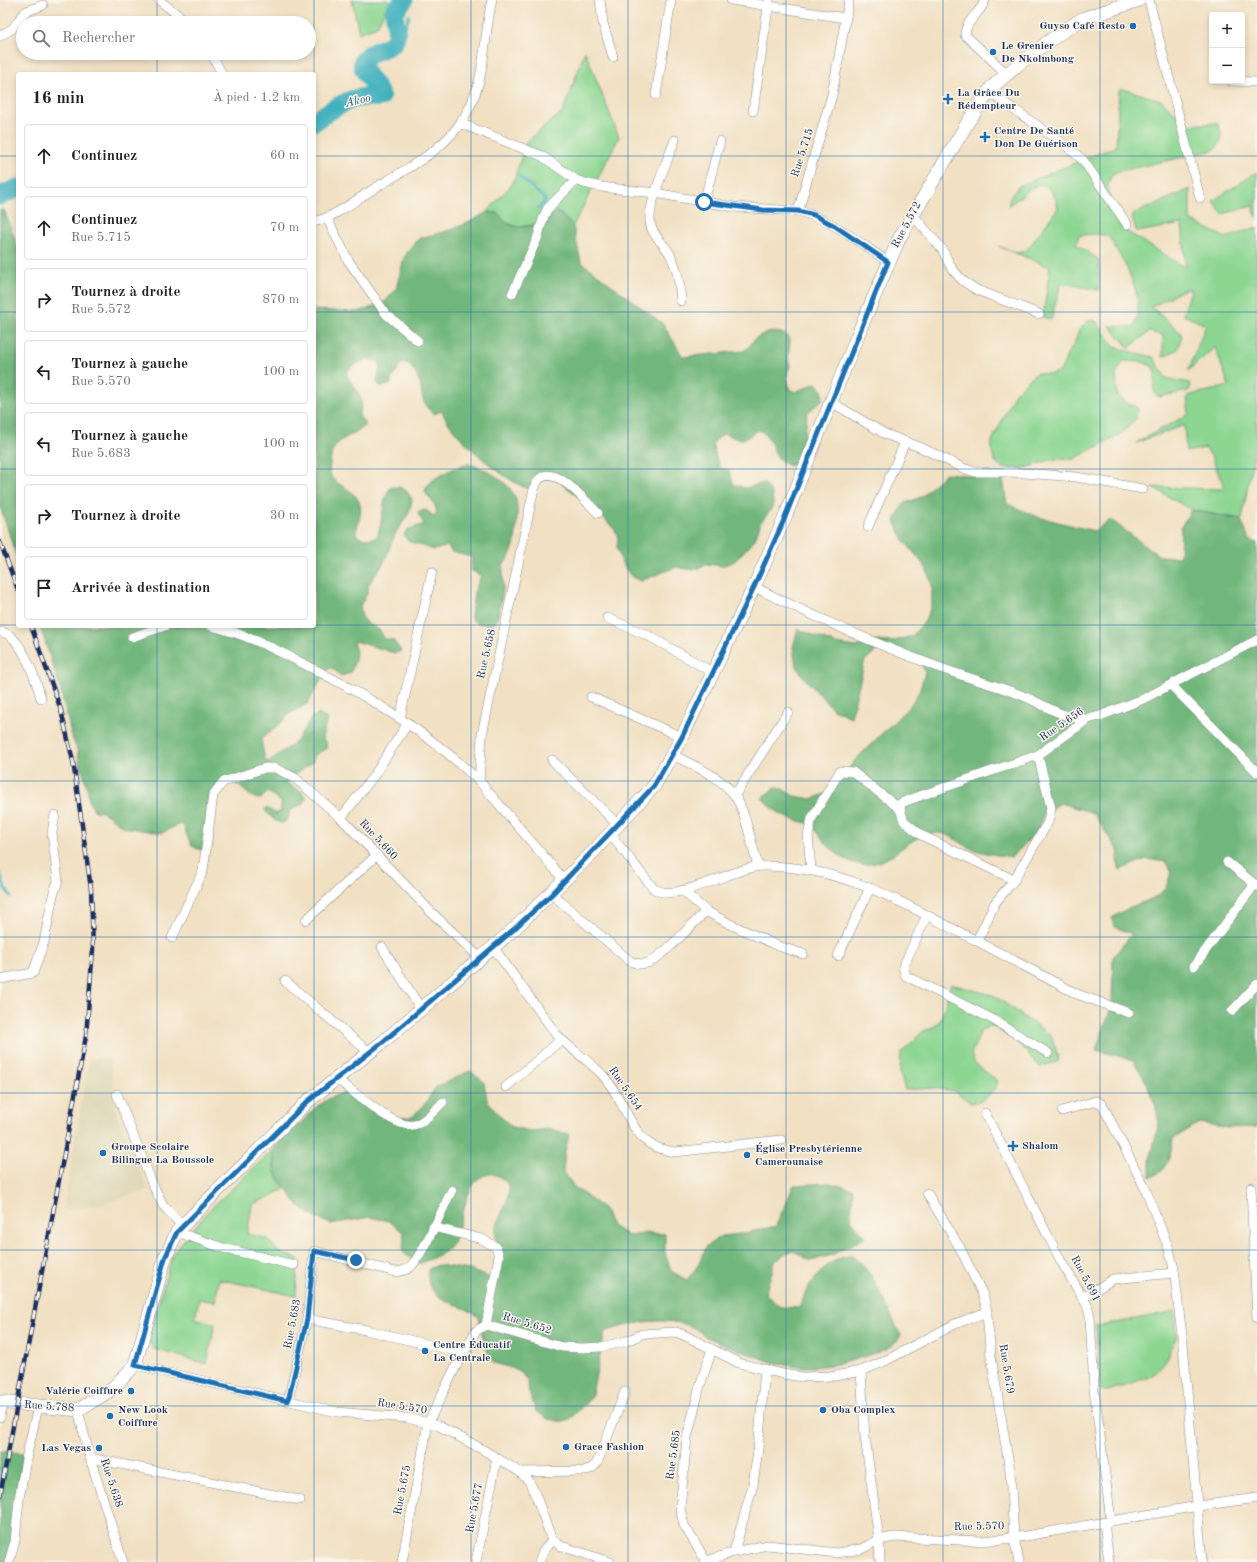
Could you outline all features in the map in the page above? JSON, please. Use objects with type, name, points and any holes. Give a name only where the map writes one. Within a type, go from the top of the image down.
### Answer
[{"type":"street","points":[[159,0],[179,16]]},
{"type":"street","points":[[316,221],[327,218],[421,161],[445,143],[462,124],[473,100],[481,73],[492,0]]},
{"type":"street","points":[[600,0],[603,23],[613,57]]},
{"type":"street","points":[[656,95],[671,0]]},
{"type":"street","points":[[731,0],[769,3],[846,18]]},
{"type":"street","name":"Rue 5.715","points":[[798,211],[832,95],[849,0]]},
{"type":"street","points":[[984,0],[983,5],[965,29],[965,35],[1007,74]]},
{"type":"street","name":"Rue 5.572","points":[[133,1367],[159,1279],[171,1244],[180,1229],[307,1102],[370,1053],[552,894],[654,786],[682,737],[754,587],[783,522],[888,262],[912,214],[968,122],[989,92],[1007,74],[1056,36],[1082,19],[1114,4],[1139,0]]},
{"type":"street","points":[[1149,0],[1200,198]]},
{"type":"street","points":[[753,110],[769,3]]},
{"type":"street","points":[[22,16],[25,12],[43,4]]},
{"type":"street","points":[[0,36],[12,29],[16,24]]},
{"type":"street","points":[[215,60],[221,72]]},
{"type":"street","points":[[1245,82],[1257,82]]},
{"type":"street","points":[[989,92],[1065,145],[1083,160],[1127,224]]},
{"type":"street","points":[[462,124],[542,156],[576,180],[602,187],[655,193],[741,208],[798,211],[814,215],[835,226],[888,262]]},
{"type":"street","points":[[675,140],[655,193],[650,222],[652,229],[671,255],[675,266],[682,301]]},
{"type":"street","points":[[704,202],[720,141]]},
{"type":"street","points":[[512,294],[537,239],[548,208],[576,180]]},
{"type":"street","points":[[912,214],[942,249],[952,269],[963,281],[978,290],[1039,314]]},
{"type":"street","points":[[327,218],[348,260],[386,314],[418,340]]},
{"type":"street","points":[[831,402],[880,431],[975,472],[1010,472],[1076,477],[1143,489]]},
{"type":"street","points":[[868,527],[905,442]]},
{"type":"street","name":"Rue 5.658","points":[[479,781],[482,735],[533,493],[538,481],[545,475],[551,474],[561,478],[598,513]]},
{"type":"street","points":[[400,718],[432,572]]},
{"type":"street","points":[[754,587],[803,611],[881,644],[952,672],[1019,694],[1068,716],[1078,719],[1088,719]]},
{"type":"street","points":[[607,618],[649,636],[712,672]]},
{"type":"street","points":[[132,637],[159,628]]},
{"type":"street","points":[[220,628],[230,630],[285,654],[336,680],[408,723],[444,749],[479,781],[565,881]]},
{"type":"street","points":[[0,632],[4,632],[17,641],[34,677],[41,698]]},
{"type":"street","name":"Rue 5.656","points":[[900,809],[901,803],[1038,755],[1088,719],[1100,716],[1143,699],[1257,640]]},
{"type":"street","points":[[1171,685],[1257,772]]},
{"type":"street","points":[[591,697],[682,737]]},
{"type":"street","points":[[735,796],[788,712]]},
{"type":"street","name":"Rue 5.660","points":[[408,723],[375,774],[341,818],[430,911],[480,958]]},
{"type":"street","points":[[671,754],[720,781],[735,796],[740,807],[758,866]]},
{"type":"street","points":[[977,941],[994,903],[1014,880],[1048,822],[1051,808],[1038,755]]},
{"type":"street","points":[[552,760],[614,830],[654,888],[666,893],[682,890],[758,866],[792,866],[811,869],[884,893],[1077,994],[1129,1013]]},
{"type":"street","points":[[172,938],[203,871],[213,795],[223,782],[265,768],[275,768],[295,778],[341,818]]},
{"type":"street","points":[[811,869],[808,836],[812,818],[840,771],[853,772],[900,809],[904,821],[921,835],[1014,880]]},
{"type":"street","points":[[0,979],[33,973],[44,942],[53,895],[58,881],[52,833],[55,815]]},
{"type":"street","points":[[306,920],[377,855]]},
{"type":"street","points":[[1194,966],[1256,885],[1227,862]]},
{"type":"street","points":[[838,956],[870,888]]},
{"type":"street","points":[[682,890],[706,911],[778,946],[803,954]]},
{"type":"street","points":[[552,894],[630,961],[637,964],[647,963],[659,956],[706,911]]},
{"type":"street","points":[[927,915],[903,968],[906,976],[992,1019],[1048,1053]]},
{"type":"street","points":[[382,947],[421,1009]]},
{"type":"street","name":"Rue 5.654","points":[[493,947],[561,1040],[595,1067],[608,1081],[646,1142],[659,1149],[675,1152],[781,1140]]},
{"type":"street","points":[[285,981],[370,1053]]},
{"type":"street","points":[[1232,1011],[1257,984]]},
{"type":"street","points":[[506,1087],[561,1040]]},
{"type":"street","points":[[336,1079],[394,1122],[408,1126],[418,1124],[443,1102]]},
{"type":"street","points":[[117,1094],[158,1194],[180,1229],[223,1248],[294,1265]]},
{"type":"street","points":[[1062,1111],[1096,1101],[1102,1104],[1145,1188],[1169,1249],[1174,1273],[1198,1506],[1202,1562]]},
{"type":"street","name":"Rue 5.691","points":[[984,1113],[1065,1268],[1083,1298],[1090,1316],[1094,1389],[1108,1522],[1110,1562]]},
{"type":"street","points":[[1251,1187],[1257,1318]]},
{"type":"street","points":[[452,1190],[433,1227],[482,1239],[496,1247],[500,1256],[486,1326]]},
{"type":"street","name":"Rue 5.679","points":[[927,1192],[960,1248],[982,1293],[987,1312],[991,1356],[1010,1471],[1014,1538],[1019,1562]]},
{"type":"street","name":"Rue 5.683","points":[[288,1401],[307,1319],[314,1251],[396,1272],[404,1271],[411,1266],[415,1260],[433,1227]]},
{"type":"street","points":[[1083,1298],[1113,1279],[1174,1273]]},
{"type":"street","name":"Rue 5.652","points":[[428,1424],[476,1331],[486,1326],[562,1347],[582,1348],[602,1347],[627,1341],[642,1334],[676,1332],[739,1363],[802,1377],[835,1376],[861,1371],[883,1362],[955,1324],[987,1312]]},
{"type":"street","points":[[307,1319],[366,1330],[464,1353]]},
{"type":"street","name":"Rue 5.685","points":[[705,1561],[684,1525],[680,1508],[688,1438],[700,1386],[712,1349]]},
{"type":"street","name":"Rue 5.570","points":[[133,1367],[337,1412],[407,1418],[437,1425],[520,1472],[529,1481],[552,1540]]},
{"type":"street","name":"Rue 5.788","points":[[2,1402],[38,1407],[78,1410],[111,1390],[133,1367]]},
{"type":"street","points":[[734,1552],[753,1484],[765,1369]]},
{"type":"street","points":[[861,1371],[865,1437],[879,1540],[880,1562]]},
{"type":"street","points":[[520,1472],[584,1471],[592,1468],[597,1463],[625,1392]]},
{"type":"street","points":[[0,1417],[2,1402]]},
{"type":"street","points":[[9,1562],[15,1541],[19,1499],[27,1454],[38,1407]]},
{"type":"street","name":"Rue 5.638","points":[[78,1410],[90,1458],[123,1562]]},
{"type":"street","name":"Rue 5.675","points":[[402,1562],[428,1424]]},
{"type":"street","points":[[90,1458],[300,1500]]},
{"type":"street","name":"Rue 5.677","points":[[476,1562],[497,1458]]},
{"type":"street","name":"Rue 5.570","points":[[705,1561],[734,1552],[768,1545],[836,1554],[861,1549],[879,1540],[910,1537],[982,1541],[1014,1538],[1198,1506],[1257,1498]]},
{"type":"street","points":[[539,1562],[542,1552],[552,1540],[561,1546],[610,1562]]},
{"type":"shaded area","name":"Groupe Scolaire Bilingue La Boussole","points":[[89,1058],[110,1059],[117,1117],[148,1189],[103,1204],[63,1210]]},
{"type":"green space","points":[[352,0],[390,0],[377,26],[359,33]]},
{"type":"green space","points":[[585,51],[619,137],[573,226],[557,211],[552,218],[539,224],[518,227],[505,222],[498,213],[487,212],[513,183],[526,142],[563,112]]},
{"type":"green space","points":[[1123,89],[1161,100],[1188,125],[1217,123],[1221,137],[1219,144],[1214,150],[1116,172],[1112,175],[1108,184],[1108,194],[1121,228],[1186,268],[1182,224],[1137,232],[1132,219],[1134,214],[1190,189],[1190,220],[1226,238],[1257,227],[1257,455],[1253,457],[1242,519],[1191,510],[1152,487],[1220,489],[1224,486],[1211,456],[1205,448],[1186,452],[1184,425],[1136,443],[1189,414],[1187,396],[1229,386],[1215,347],[1188,371],[1206,325],[1183,315],[1191,290],[1187,288],[1151,307],[1180,332],[1182,336],[1177,350],[1163,357],[1163,335],[1149,332],[1129,348],[1110,326],[1134,327],[1138,316],[1138,304],[1136,292],[1127,268],[1108,236],[1098,234],[1079,235],[1076,244],[1099,260],[1099,290],[1061,283],[1051,320],[1043,317],[1050,267],[998,246],[1018,253],[1027,250],[1058,208],[1055,197],[1046,185],[1037,184],[1008,206],[1010,197],[1019,186],[1116,146],[1119,90]]},
{"type":"green space","points":[[1257,173],[1257,220],[1253,206],[1222,214],[1213,201]]},
{"type":"green space","points":[[0,210],[4,210],[16,243],[16,555],[0,506]]},
{"type":"green space","points":[[557,211],[573,226],[581,262],[663,324],[683,357],[743,351],[754,340],[764,334],[773,332],[782,333],[789,337],[790,341],[788,359],[790,366],[787,374],[789,389],[795,392],[816,383],[822,389],[823,399],[807,413],[802,449],[794,464],[788,465],[780,460],[768,438],[760,430],[742,439],[737,439],[723,434],[712,444],[719,467],[729,471],[734,485],[745,488],[764,483],[772,493],[773,504],[770,511],[761,522],[755,539],[735,561],[722,566],[707,564],[693,570],[676,567],[641,581],[631,576],[622,563],[617,548],[618,537],[615,530],[596,510],[549,474],[530,489],[508,478],[480,456],[455,432],[442,411],[434,414],[429,410],[424,402],[418,378],[408,363],[401,364],[391,380],[391,384],[382,387],[377,383],[380,362],[366,359],[350,368],[347,375],[361,399],[359,416],[366,424],[337,444],[332,451],[329,471],[331,477],[350,491],[359,502],[361,510],[356,535],[361,538],[369,539],[377,537],[381,525],[385,499],[390,488],[397,487],[403,489],[408,493],[412,500],[409,513],[395,534],[384,562],[368,585],[368,592],[360,606],[362,618],[379,630],[385,639],[393,640],[401,651],[395,653],[355,641],[353,644],[356,655],[350,673],[341,676],[332,668],[328,669],[307,704],[289,714],[281,723],[261,739],[265,760],[268,762],[297,741],[311,718],[318,714],[327,719],[322,738],[326,742],[327,748],[315,755],[312,763],[297,773],[288,776],[286,779],[290,785],[302,792],[306,798],[304,803],[291,810],[286,821],[283,823],[274,820],[264,810],[267,808],[276,814],[281,810],[281,802],[268,792],[261,799],[257,799],[250,796],[236,784],[223,781],[212,794],[207,810],[209,834],[212,836],[211,848],[199,849],[194,847],[189,840],[183,824],[159,833],[124,827],[103,812],[95,811],[89,802],[88,790],[77,749],[72,737],[60,688],[41,628],[316,628],[316,310],[357,312],[386,301],[396,289],[404,258],[412,245],[420,238],[451,230],[470,222],[487,212],[498,213],[504,221],[510,225],[525,227],[540,223],[553,216]]},
{"type":"green space","points":[[1092,320],[1097,322],[1114,347],[1153,357],[1166,378],[1189,383],[1191,387],[1188,391],[1159,397],[1154,392],[1155,375],[1152,366],[1142,362],[1123,361],[1116,375],[1117,394],[1125,403],[1135,406],[1138,409],[1136,419],[1122,433],[1074,459],[1050,460],[1029,467],[1013,469],[1002,468],[994,460],[992,441],[1015,393],[1036,373],[1051,374],[1061,371],[1068,352],[1074,345],[1079,330],[1087,322]]},
{"type":"green space","points":[[468,464],[490,472],[503,481],[513,493],[517,503],[515,543],[512,553],[503,565],[503,590],[497,620],[494,624],[478,623],[471,618],[474,593],[481,576],[471,570],[472,557],[451,552],[448,546],[434,550],[408,541],[404,535],[407,530],[424,524],[418,513],[419,511],[426,510],[433,516],[437,513],[435,505],[425,492],[426,487],[442,474]]},
{"type":"green space","points":[[946,473],[1003,479],[1007,504],[1038,517],[1094,531],[1111,520],[1159,556],[1180,557],[1181,527],[1191,510],[1241,520],[1249,539],[1257,543],[1257,1127],[1228,1128],[1199,1123],[1173,1139],[1167,1162],[1156,1175],[1150,1178],[1150,1160],[1159,1123],[1155,1104],[1144,1078],[1133,1060],[1096,1050],[1112,1005],[1113,957],[1132,934],[1115,927],[1112,918],[1131,907],[1158,895],[1162,891],[1169,879],[1171,870],[1166,862],[1146,859],[1120,870],[1117,861],[1119,852],[1093,813],[1060,803],[1044,814],[1036,833],[1012,857],[978,851],[948,835],[933,833],[914,840],[891,856],[879,862],[867,864],[856,863],[836,853],[819,835],[812,824],[784,816],[773,809],[762,798],[777,786],[794,796],[812,799],[832,791],[856,759],[910,706],[920,690],[925,672],[917,655],[880,648],[865,660],[851,717],[833,709],[807,681],[796,666],[793,647],[798,629],[836,644],[856,647],[874,641],[891,642],[912,636],[925,621],[932,604],[932,585],[926,568],[903,539],[895,521],[903,504],[921,497]]},
{"type":"green space","points":[[951,984],[995,996],[1052,1037],[1059,1061],[1040,1067],[1015,1039],[990,1025],[981,1031],[971,1054],[975,1064],[998,1081],[988,1096],[971,1103],[955,1091],[933,1088],[905,1090],[900,1072],[901,1053],[922,1032],[935,1026],[941,1019]]},
{"type":"green space","points":[[470,1071],[484,1082],[487,1100],[499,1115],[512,1127],[531,1131],[550,1129],[569,1134],[563,1171],[574,1187],[604,1209],[612,1226],[629,1236],[647,1233],[665,1234],[665,1253],[671,1271],[687,1280],[699,1264],[706,1247],[721,1236],[741,1234],[776,1226],[794,1185],[828,1183],[853,1189],[851,1220],[866,1237],[832,1255],[811,1261],[792,1250],[775,1261],[765,1294],[780,1307],[797,1308],[813,1281],[827,1266],[838,1259],[851,1256],[867,1270],[874,1280],[901,1335],[891,1346],[860,1358],[831,1365],[803,1367],[783,1365],[772,1362],[706,1337],[696,1329],[684,1324],[658,1321],[644,1322],[617,1328],[605,1332],[591,1398],[569,1420],[564,1422],[548,1419],[536,1411],[529,1392],[528,1382],[519,1370],[494,1363],[485,1348],[479,1317],[436,1294],[431,1288],[428,1280],[429,1269],[438,1265],[470,1270],[490,1278],[499,1258],[496,1229],[508,1196],[509,1189],[503,1179],[491,1174],[480,1178],[473,1185],[468,1195],[458,1231],[448,1249],[421,1263],[416,1263],[403,1252],[404,1233],[389,1221],[370,1217],[331,1224],[312,1216],[297,1204],[275,1172],[272,1151],[284,1136],[300,1124],[313,1110],[328,1099],[345,1092],[375,1114],[392,1119],[412,1117],[425,1104],[436,1087]]},
{"type":"green space","points":[[272,1151],[275,1172],[285,1189],[252,1205],[247,1234],[268,1239],[278,1252],[298,1259],[296,1296],[219,1279],[215,1302],[199,1299],[195,1318],[215,1324],[207,1364],[154,1349],[148,1340],[173,1253],[207,1212]]},
{"type":"green space","points":[[1175,1311],[1177,1335],[1167,1359],[1152,1376],[1108,1391],[1101,1390],[1096,1325],[1101,1326]]},
{"type":"green space","points":[[0,1451],[23,1453],[8,1562],[0,1562]]},
{"type":"waterway","name":"Akoo","points":[[316,121],[338,106],[351,100],[365,97],[381,97],[364,70],[362,64],[367,56],[393,43],[395,40],[396,28],[394,12],[404,0]]},
{"type":"waterway","points":[[395,40],[401,40],[409,16]]},
{"type":"waterway","points":[[519,176],[546,200],[538,209]]},
{"type":"waterway","name":"Akoo","points":[[0,196],[16,189]]},
{"type":"waterway","points":[[0,874],[5,888],[11,896]]},
{"type":"railway","points":[[0,542],[16,585]]},
{"type":"railway","points":[[0,1496],[86,1036],[93,949],[91,889],[73,761],[61,710],[32,628]]},
{"type":"place","name":"Guyso Café Resto","points":[[1133,26]]},
{"type":"place","name":"Le Grenier De Nkolmbong","points":[[993,52]]},
{"type":"place","name":"La Grâce Du Rédempteur","points":[[948,99]]},
{"type":"place","name":"Centre De Santé Don De Guérison","points":[[985,137]]},
{"type":"place","name":"Shalom","points":[[1013,1146]]},
{"type":"place","name":"Groupe Scolaire Bilingue La Boussole","points":[[103,1153]]},
{"type":"place","name":"Église Presbytérienne Camerounaise","points":[[747,1155]]},
{"type":"place","name":"Centre Éducatif La Centrale","points":[[425,1351]]},
{"type":"place","name":"Valérie Coiffure","points":[[131,1391]]},
{"type":"place","name":"Oba Complex","points":[[823,1410]]},
{"type":"place","name":"New Look Coiffure","points":[[110,1416]]},
{"type":"place","name":"Grace Fashion","points":[[566,1447]]},
{"type":"place","name":"Las Vegas","points":[[99,1448]]},
{"type":"route","points":[[356,1260],[314,1251],[307,1319],[288,1401],[135,1365],[154,1292],[165,1258],[177,1232],[307,1102],[384,1041],[513,930],[552,894],[654,786],[682,737],[754,587],[783,522],[888,262],[835,226],[814,215],[798,211],[763,210],[704,202]]}]
